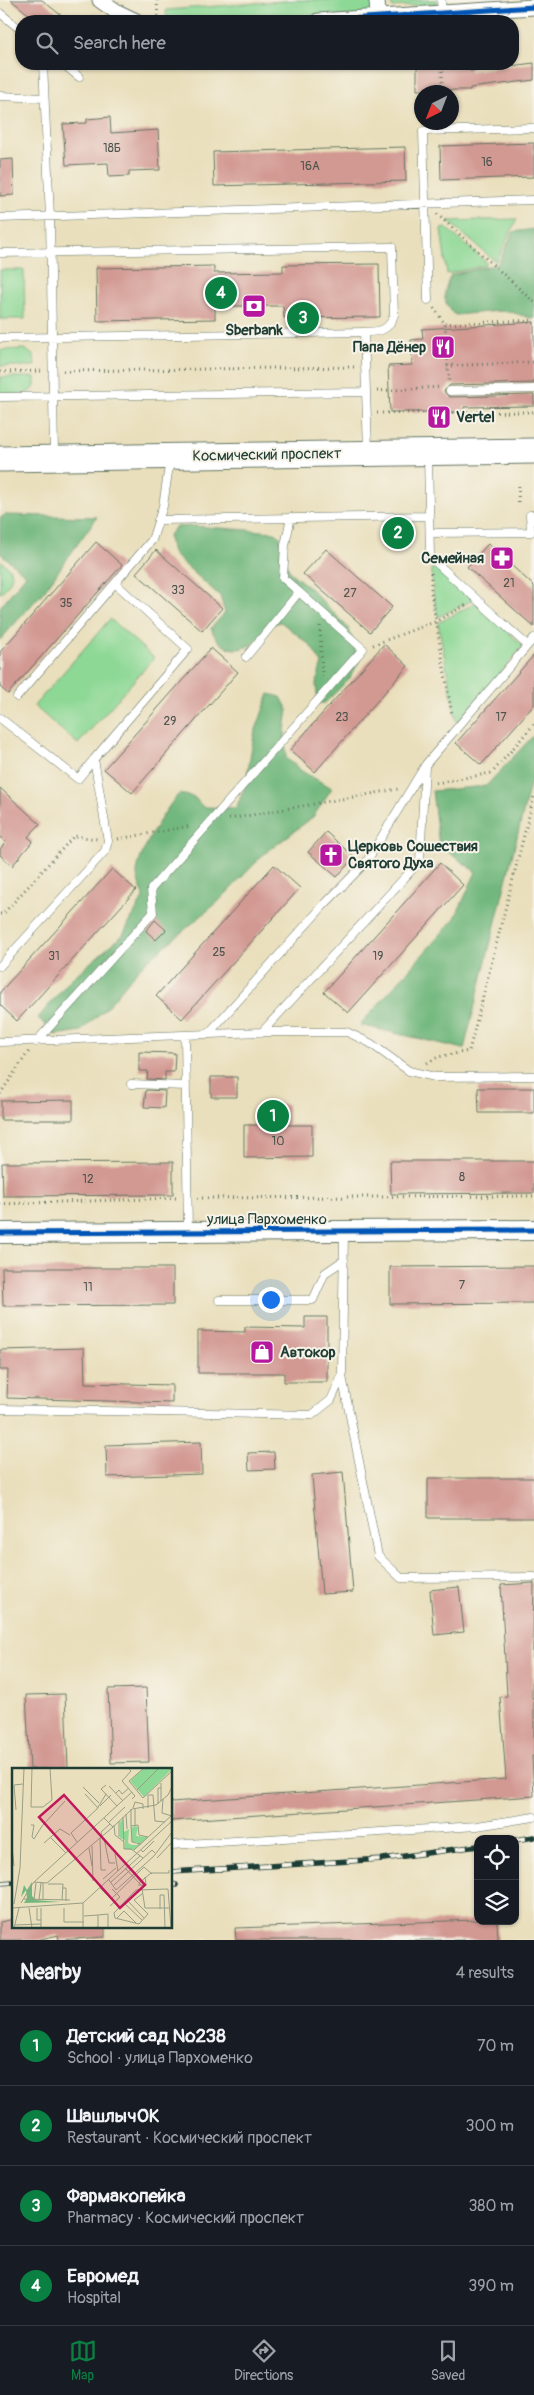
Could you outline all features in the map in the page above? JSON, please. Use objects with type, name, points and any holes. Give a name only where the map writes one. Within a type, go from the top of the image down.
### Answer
[{"type":"main road","name":"Космический проспект","points":[[0,459],[534,451]]},
{"type":"street","points":[[100,0],[123,15]]},
{"type":"street","points":[[377,0],[378,15]]},
{"type":"street","points":[[391,15],[442,7],[534,7]]},
{"type":"street","name":"улица Пархоменко","points":[[0,1233],[534,1230]]},
{"type":"lane","points":[[0,13],[15,25]]},
{"type":"lane","points":[[43,70],[51,252],[54,458]]},
{"type":"lane","points":[[70,70],[79,77]]},
{"type":"lane","points":[[0,96],[44,98]]},
{"type":"lane","points":[[428,300],[423,131],[534,128]]},
{"type":"lane","points":[[0,218],[534,200]]},
{"type":"lane","points":[[0,253],[392,247],[394,315],[391,325],[380,332],[0,338]]},
{"type":"lane","points":[[364,332],[368,454]]},
{"type":"lane","points":[[450,391],[534,389]]},
{"type":"lane","points":[[0,397],[366,392]]},
{"type":"lane","points":[[428,453],[430,557],[527,645]]},
{"type":"lane","points":[[17,697],[152,540],[163,506],[171,456]]},
{"type":"lane","points":[[430,533],[531,532],[530,515],[534,515]]},
{"type":"lane","points":[[158,520],[430,516]]},
{"type":"lane","points":[[36,1042],[153,913],[150,889],[363,649],[283,578],[291,517]]},
{"type":"lane","points":[[0,718],[78,779],[188,649],[116,584]]},
{"type":"lane","points":[[246,657],[299,592]]},
{"type":"lane","points":[[208,1034],[323,906],[367,861],[426,764],[534,638]]},
{"type":"lane","points":[[0,966],[105,851],[108,841],[94,759]]},
{"type":"lane","points":[[262,1032],[420,860],[426,764]]},
{"type":"lane","points":[[0,1042],[262,1032],[347,1032],[370,1043],[411,1071],[435,1077],[534,1076]]},
{"type":"lane","points":[[185,1035],[188,1232]]},
{"type":"lane","points":[[131,1084],[186,1086]]},
{"type":"lane","points":[[344,1231],[342,1376],[378,1556],[401,1578],[534,1577]]},
{"type":"lane","points":[[219,1300],[313,1300],[325,1273],[344,1260]]},
{"type":"lane","points":[[0,1409],[312,1415],[331,1400],[342,1376]]},
{"type":"lane","points":[[172,1844],[477,1826],[534,1817]]},
{"type":"path","points":[[156,0],[157,15]]},
{"type":"path","points":[[442,70],[442,85]]},
{"type":"path","points":[[426,204],[534,302]]},
{"type":"path","points":[[428,300],[445,324],[450,391]]},
{"type":"path","points":[[445,324],[534,320]]},
{"type":"path","points":[[447,366],[534,362]]},
{"type":"path","points":[[0,372],[364,367]]},
{"type":"path","points":[[366,392],[442,387],[450,391]]},
{"type":"path","points":[[367,414],[534,412]]},
{"type":"path","points":[[518,502],[519,484]]},
{"type":"path","points":[[430,557],[431,592],[454,730]]},
{"type":"path","points":[[363,649],[437,621],[477,600]]},
{"type":"path","points":[[320,610],[322,695]]},
{"type":"path","points":[[424,785],[492,773],[534,724]]},
{"type":"path","points":[[0,914],[3,914],[74,836],[108,841],[411,787]]},
{"type":"path","points":[[411,1071],[438,1058],[469,1051],[534,796]]},
{"type":"path","points":[[0,1094],[36,1042]]},
{"type":"path","points":[[0,1204],[187,1198],[215,1200],[534,1196]]},
{"type":"green space","points":[[295,0],[375,0],[376,15],[166,15],[166,10]]},
{"type":"green space","points":[[391,0],[437,0],[437,4],[392,7]]},
{"type":"green space","points":[[517,219],[496,262],[448,221]]},
{"type":"green space","points":[[446,228],[486,262],[486,265],[447,274],[441,229]]},
{"type":"green space","points":[[534,229],[534,319],[511,312],[499,311],[455,315],[445,301],[446,286],[451,275],[498,264],[513,232]]},
{"type":"green space","points":[[0,270],[24,270],[25,319],[0,319]]},
{"type":"green space","points":[[25,349],[34,356],[35,366],[0,366],[0,350]]},
{"type":"green space","points":[[0,377],[35,377],[35,387],[26,394],[0,394]]},
{"type":"green space","points":[[5,515],[97,517],[44,591],[0,640],[0,607],[26,575],[0,553],[0,518]]},
{"type":"green space","points":[[193,526],[275,532],[280,537],[282,554],[290,572],[312,590],[349,629],[359,661],[350,678],[325,703],[318,703],[316,684],[322,663],[310,645],[281,622],[268,626],[257,640],[243,648],[230,648],[224,646],[219,641],[211,628],[225,613],[220,596],[174,555],[168,536],[176,527]]},
{"type":"green space","points":[[431,559],[475,599],[438,617],[433,593]]},
{"type":"green space","points":[[0,560],[9,568],[12,575],[10,582],[0,594]]},
{"type":"green space","points":[[477,602],[523,646],[457,723],[438,623]]},
{"type":"green space","points":[[110,619],[154,658],[78,744],[34,706]]},
{"type":"green space","points":[[269,694],[281,697],[288,710],[285,730],[286,758],[303,772],[332,788],[313,817],[263,855],[218,902],[141,966],[107,1007],[81,1031],[56,1035],[38,1018],[71,979],[123,935],[144,896],[137,874],[142,855],[153,832],[173,800],[179,794],[194,797],[203,807],[236,808],[245,787],[254,735]]},
{"type":"green space","points":[[534,735],[534,769],[464,1049],[360,1025],[455,918],[476,872],[439,845],[432,791],[486,786]]},
{"type":"building","points":[[11,0],[42,0],[61,15],[30,15]]},
{"type":"building","points":[[534,63],[534,80],[470,88],[470,90],[459,90],[459,85],[417,85],[417,70],[519,70],[519,65]]},
{"type":"building","points":[[110,117],[111,133],[158,130],[160,170],[129,171],[129,176],[109,177],[108,163],[66,165],[63,124],[87,123],[87,119]]},
{"type":"building","points":[[534,143],[534,177],[441,180],[440,146]]},
{"type":"building","points":[[405,147],[406,181],[214,186],[213,152]]},
{"type":"building","points":[[13,159],[14,195],[0,196],[0,160]]},
{"type":"building","points":[[379,264],[380,317],[284,318],[283,306],[215,306],[215,319],[97,321],[96,268],[214,266],[214,273],[283,272],[283,265]]},
{"type":"building","points":[[534,322],[534,383],[450,385],[444,391],[450,397],[534,395],[534,406],[464,407],[464,412],[390,412],[388,366],[412,365],[411,340],[423,339],[422,329]]},
{"type":"building","points":[[96,542],[122,565],[8,694],[0,687],[0,652]]},
{"type":"building","points":[[488,544],[534,586],[534,627],[467,567]]},
{"type":"building","points":[[326,549],[392,607],[370,632],[303,574]]},
{"type":"building","points":[[156,550],[222,608],[202,631],[136,573]]},
{"type":"building","points":[[384,644],[408,666],[315,772],[290,750]]},
{"type":"building","points":[[211,648],[238,672],[132,793],[104,769]]},
{"type":"building","points":[[534,655],[534,705],[481,765],[456,743]]},
{"type":"building","points":[[0,788],[40,824],[28,837],[33,841],[12,866],[0,855],[0,849],[6,842],[0,836]]},
{"type":"building","name":"Церковь Сошествия Святого Духа","points":[[326,832],[354,857],[337,877],[308,852]]},
{"type":"building","points":[[440,863],[463,885],[348,1013],[324,992]]},
{"type":"building","points":[[274,865],[300,888],[182,1019],[156,996]]},
{"type":"building","points":[[112,869],[136,890],[17,1021],[0,1005],[0,992]]},
{"type":"building","points":[[155,920],[166,930],[156,940],[146,931]]},
{"type":"building","points":[[139,1052],[175,1053],[174,1072],[165,1072],[165,1080],[147,1079],[148,1071],[139,1071]]},
{"type":"building","points":[[211,1077],[237,1077],[237,1097],[211,1097]]},
{"type":"building","points":[[478,1088],[534,1088],[534,1113],[479,1113]]},
{"type":"building","points":[[146,1090],[165,1091],[164,1108],[144,1107]]},
{"type":"building","points":[[73,1100],[73,1120],[1,1120],[1,1101]]},
{"type":"building","points":[[269,1104],[287,1104],[288,1125],[312,1125],[312,1157],[244,1158],[244,1125],[269,1125]]},
{"type":"building","points":[[390,1161],[534,1161],[534,1193],[391,1194]]},
{"type":"building","points":[[173,1162],[173,1195],[3,1196],[2,1163]]},
{"type":"building","points":[[534,1266],[534,1303],[390,1304],[390,1267]]},
{"type":"building","points":[[2,1268],[173,1268],[173,1305],[3,1306]]},
{"type":"building","name":"Автокор","points":[[305,1317],[327,1317],[327,1382],[284,1382],[284,1373],[198,1373],[198,1331],[245,1332],[245,1327],[305,1328]]},
{"type":"building","points":[[84,1348],[85,1383],[172,1385],[172,1403],[7,1398],[8,1370],[0,1370],[0,1350]]},
{"type":"building","points":[[201,1442],[202,1474],[107,1477],[106,1445]]},
{"type":"building","points":[[274,1452],[275,1469],[249,1470],[248,1453]]},
{"type":"building","points":[[343,1472],[353,1592],[322,1594],[312,1475]]},
{"type":"building","points":[[428,1478],[534,1478],[534,1518],[428,1518]]},
{"type":"building","points":[[534,1583],[532,1698],[534,1698],[534,1756],[532,1756],[534,1796],[172,1821],[172,1802],[506,1779],[500,1697],[507,1696],[501,1585]]},
{"type":"building","points":[[459,1587],[464,1632],[434,1635],[430,1590]]},
{"type":"building","points":[[146,1688],[149,1762],[111,1763],[108,1689]]},
{"type":"building","points":[[65,1694],[68,1768],[30,1768],[26,1695]]},
{"type":"building","points":[[12,1919],[12,1928],[105,1928],[105,1937],[59,1940],[58,1935],[37,1940],[0,1940],[0,1922]]},
{"type":"building","points":[[474,1920],[474,1925],[497,1925],[498,1940],[236,1940],[235,1928]]},
{"type":"railway","points":[[519,1839],[534,1837]]},
{"type":"railway","points":[[172,1872],[383,1859],[474,1847]]},
{"type":"railway","points":[[0,1883],[12,1882]]},
{"type":"railway","points":[[172,1884],[176,1885]]},
{"type":"cycle path","points":[[411,15],[534,7]]},
{"type":"cycle path","points":[[0,1233],[534,1230]]},
{"type":"place","name":"Евромед","points":[[221,293]]},
{"type":"place","name":"Sberbank","points":[[254,306]]},
{"type":"place","name":"Фармакопейка","points":[[303,318]]},
{"type":"place","name":"Папа Дёнер","points":[[443,347]]},
{"type":"place","name":"Vertel","points":[[439,417]]},
{"type":"place","name":"ШашлычОК","points":[[398,533]]},
{"type":"place","name":"Семейная","points":[[502,558]]},
{"type":"place","name":"Церковь Сошествия Святого Духа","points":[[331,855]]},
{"type":"place","name":"Детский сад №238","points":[[273,1116]]},
{"type":"place","name":"Автокор","points":[[262,1352]]}]
